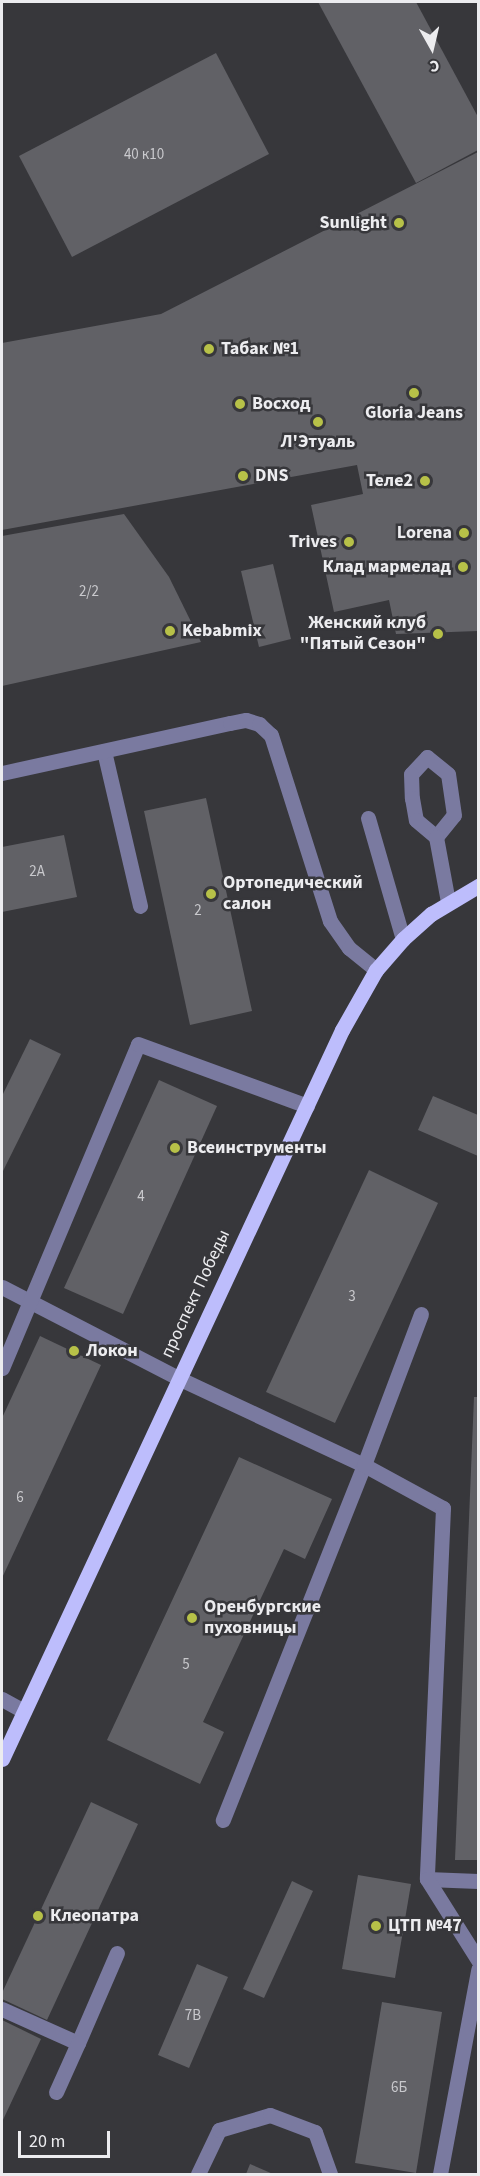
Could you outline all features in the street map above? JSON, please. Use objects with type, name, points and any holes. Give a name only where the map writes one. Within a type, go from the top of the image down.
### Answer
[{"type":"main road","name":"проспект Победы","points":[[2,1759],[178,1378],[307,1106],[376,970],[403,939],[448,902],[478,886]]},
{"type":"street","points":[[2,773],[230,723],[246,720],[259,724],[271,735],[330,921],[349,948],[376,970]]},
{"type":"street","points":[[104,751],[140,906]]},
{"type":"street","points":[[436,837],[454,814],[448,774],[427,757],[411,774],[412,798],[416,820],[436,837],[448,902]]},
{"type":"street","points":[[368,818],[403,939]]},
{"type":"street","points":[[2,1368],[138,1044],[307,1106]]},
{"type":"street","points":[[2,1287],[178,1378],[363,1465],[443,1508],[427,1879],[478,1960]]},
{"type":"street","points":[[223,1820],[421,1314]]},
{"type":"street","points":[[2,1700],[24,1711]]},
{"type":"street","points":[[427,1879],[478,1881]]},
{"type":"street","points":[[56,2092],[117,1953]]},
{"type":"street","points":[[440,2175],[478,1970]]},
{"type":"street","points":[[2,2010],[78,2043]]},
{"type":"street","points":[[198,2175],[219,2130],[270,2115],[315,2132],[330,2175]]},
{"type":"building","points":[[318,2],[416,2],[478,117],[478,150],[416,183]]},
{"type":"building","points":[[216,53],[269,154],[72,257],[19,156]]},
{"type":"building","name":"Восход","points":[[478,152],[478,631],[396,634],[389,600],[334,612],[311,505],[363,494],[357,465],[2,530],[2,343],[161,314]]},
{"type":"building","points":[[124,514],[169,577],[201,642],[2,686],[2,536]]},
{"type":"building","points":[[273,564],[291,639],[259,647],[241,571]]},
{"type":"building","points":[[206,798],[252,1011],[190,1025],[144,811]]},
{"type":"building","points":[[64,835],[77,897],[2,912],[2,847]]},
{"type":"building","points":[[30,1039],[61,1054],[2,1173],[2,1096]]},
{"type":"building","points":[[159,1080],[217,1106],[123,1314],[64,1288]]},
{"type":"building","points":[[433,1096],[478,1115],[478,1156],[418,1130]]},
{"type":"building","points":[[369,1170],[438,1203],[335,1423],[266,1392]]},
{"type":"building","points":[[40,1336],[101,1365],[2,1578],[2,1418]]},
{"type":"building","points":[[474,1397],[478,1397],[478,1860],[455,1860]]},
{"type":"building","points":[[239,1457],[332,1499],[305,1559],[284,1549],[203,1722],[224,1732],[200,1784],[107,1740]]},
{"type":"building","points":[[91,1802],[138,1824],[47,2020],[2,1999],[2,1993]]},
{"type":"building","name":"ЦТП №47","points":[[358,1875],[411,1884],[395,1978],[342,1969]]},
{"type":"building","points":[[292,1881],[313,1891],[264,1998],[243,1989]]},
{"type":"building","points":[[197,1964],[228,1977],[189,2068],[158,2055]]},
{"type":"building","points":[[382,2002],[442,2012],[416,2173],[355,2163]]},
{"type":"building","points":[[2,2020],[41,2039],[2,2122]]},
{"type":"building","points":[[250,2164],[273,2174],[246,2174]]},
{"type":"place","name":"Sunlight","points":[[399,223]]},
{"type":"place","name":"Табак №1","points":[[209,349]]},
{"type":"place","name":"Gloria Jeans","points":[[414,393]]},
{"type":"place","name":"Восход","points":[[240,404]]},
{"type":"place","name":"Л'Этуаль","points":[[318,422]]},
{"type":"place","name":"DNS","points":[[243,476]]},
{"type":"place","name":"Теле2","points":[[425,481]]},
{"type":"place","name":"Lorena","points":[[464,533]]},
{"type":"place","name":"Trives","points":[[349,542]]},
{"type":"place","name":"Клад мармелад","points":[[463,567]]},
{"type":"place","name":"Kebabmix","points":[[170,631]]},
{"type":"place","name":"Женский клуб \"Пятый Сезон\"","points":[[438,634]]},
{"type":"place","name":"Ортопедический салон","points":[[211,894]]},
{"type":"place","name":"Всеинструменты","points":[[175,1148]]},
{"type":"place","name":"Локон","points":[[74,1351]]},
{"type":"place","name":"Оренбургские пуховницы","points":[[192,1618]]},
{"type":"place","name":"Клеопатра","points":[[38,1916]]},
{"type":"place","name":"ЦТП №47","points":[[376,1926]]}]
